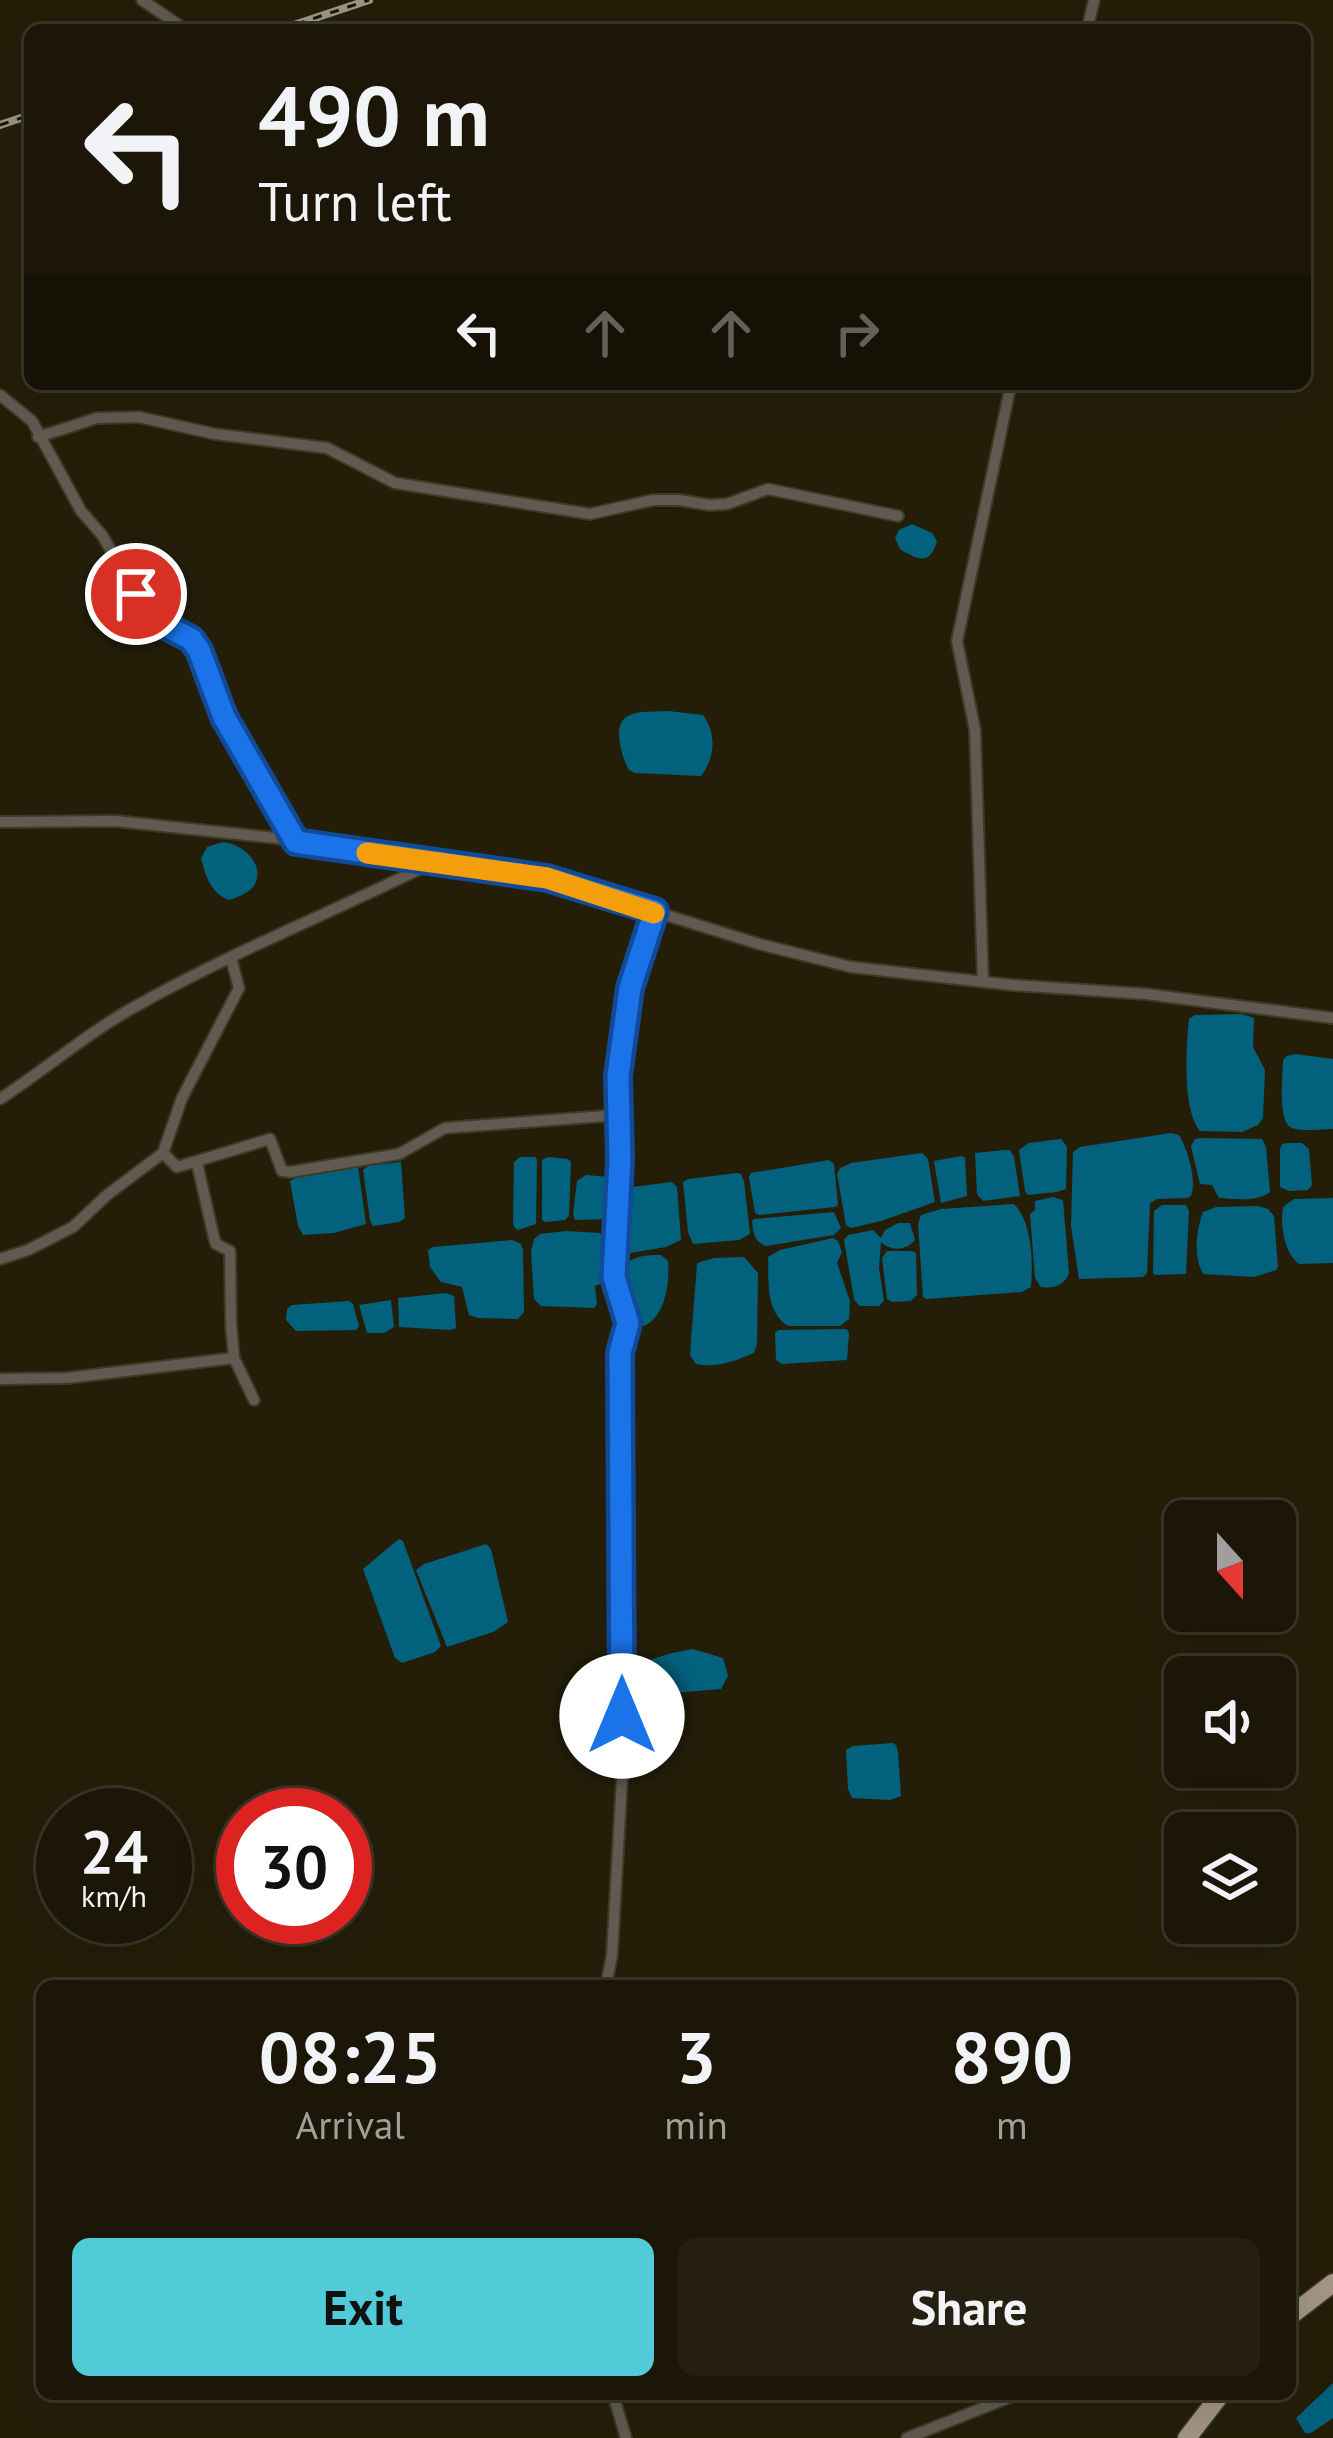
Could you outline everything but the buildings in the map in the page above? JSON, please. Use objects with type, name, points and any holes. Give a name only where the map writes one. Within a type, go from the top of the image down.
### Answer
[{"type":"main road","points":[[1296,2311],[1333,2283]]},
{"type":"main road","points":[[1193,2435],[1217,2400]]},
{"type":"street","points":[[142,0],[176,24]]},
{"type":"street","points":[[983,982],[975,730],[957,641],[1010,390]]},
{"type":"street","points":[[0,395],[32,421],[81,511],[102,535],[136,594],[158,622],[191,639],[199,650],[224,717],[296,842]]},
{"type":"street","points":[[38,437],[97,418],[139,417],[215,434],[326,448],[395,483],[590,514],[653,500],[727,504],[772,489],[898,516]]},
{"type":"street","points":[[0,822],[115,821],[547,878],[759,944],[851,967],[1146,994],[1333,1018]]},
{"type":"street","points":[[0,1099],[134,1007],[433,863]]},
{"type":"street","points":[[607,1980],[623,1761],[620,1353],[628,1323],[614,1277],[618,1076],[630,988],[655,911]]},
{"type":"street","points":[[0,1259],[73,1227],[163,1153],[182,1098],[239,988],[231,958]]},
{"type":"street","points":[[163,1153],[177,1167],[270,1139],[282,1171],[290,1172],[399,1154],[446,1128],[619,1114]]},
{"type":"street","points":[[197,1162],[214,1238],[230,1251],[234,1358],[254,1400]]},
{"type":"street","points":[[0,1379],[67,1378],[234,1358]]},
{"type":"street","points":[[615,2400],[626,2438]]},
{"type":"street","points":[[907,2438],[1003,2400]]},
{"type":"water","points":[[912,524],[932,533],[937,541],[927,557],[900,549],[895,538],[899,530]]},
{"type":"water","points":[[637,713],[703,715],[708,722],[713,746],[701,776],[629,770],[619,742],[623,720]]},
{"type":"water","points":[[223,842],[244,851],[257,869],[253,887],[229,900],[213,889],[201,858],[207,847]]},
{"type":"water","points":[[1242,1014],[1254,1018],[1253,1047],[1265,1070],[1263,1118],[1242,1132],[1200,1131],[1188,1093],[1189,1019]]},
{"type":"water","points":[[1296,1054],[1333,1059],[1333,1129],[1302,1130],[1287,1124],[1283,1060]]},
{"type":"water","points":[[1179,1135],[1186,1149],[1193,1189],[1187,1198],[1150,1203],[1147,1273],[1143,1277],[1079,1279],[1071,1226],[1073,1152]]},
{"type":"water","points":[[1199,1138],[1262,1139],[1270,1192],[1253,1199],[1219,1198],[1212,1185],[1200,1184],[1191,1146]]},
{"type":"water","points":[[1061,1139],[1067,1147],[1066,1189],[1028,1195],[1019,1150],[1029,1143]]},
{"type":"water","points":[[1302,1143],[1309,1149],[1312,1185],[1308,1190],[1289,1191],[1280,1187],[1280,1149],[1282,1144]]},
{"type":"water","points":[[1010,1150],[1020,1196],[983,1201],[977,1194],[975,1153]]},
{"type":"water","points":[[922,1153],[928,1159],[935,1202],[881,1221],[846,1225],[837,1174],[840,1168]]},
{"type":"water","points":[[520,1157],[537,1160],[536,1224],[518,1230],[513,1221],[514,1162]]},
{"type":"water","points":[[965,1158],[967,1196],[941,1203],[934,1161]]},
{"type":"water","points":[[542,1160],[571,1162],[565,1220],[542,1220]]},
{"type":"water","points":[[829,1160],[834,1164],[838,1205],[755,1213],[751,1173]]},
{"type":"water","points":[[401,1162],[405,1218],[373,1226],[363,1170]]},
{"type":"water","points":[[358,1166],[366,1224],[303,1235],[290,1181]]},
{"type":"water","points":[[737,1173],[744,1181],[750,1234],[739,1240],[693,1244],[683,1182]]},
{"type":"water","points":[[586,1175],[614,1180],[610,1219],[575,1220],[577,1181]]},
{"type":"water","points":[[672,1182],[677,1187],[681,1240],[630,1253],[624,1239],[624,1188]]},
{"type":"water","points":[[1333,1198],[1333,1263],[1299,1264],[1284,1238],[1283,1207],[1294,1199]]},
{"type":"water","points":[[1063,1200],[1069,1273],[1058,1285],[1041,1287],[1035,1278],[1030,1214],[1035,1201]]},
{"type":"water","points":[[1014,1204],[1028,1231],[1031,1287],[1022,1292],[923,1297],[921,1215],[941,1209]]},
{"type":"water","points":[[1162,1205],[1186,1205],[1189,1211],[1186,1274],[1153,1273],[1154,1211]]},
{"type":"water","points":[[1258,1206],[1274,1216],[1276,1270],[1254,1277],[1203,1274],[1197,1243],[1203,1212]]},
{"type":"water","points":[[834,1212],[841,1228],[834,1235],[766,1246],[754,1233],[754,1219]]},
{"type":"water","points":[[898,1223],[910,1223],[915,1240],[898,1248],[881,1242],[884,1301],[879,1306],[859,1306],[844,1240],[873,1230],[881,1238]]},
{"type":"water","points":[[566,1231],[604,1237],[611,1272],[609,1281],[595,1286],[594,1308],[541,1306],[534,1299],[534,1239]]},
{"type":"water","points":[[833,1238],[842,1252],[837,1263],[850,1301],[849,1319],[840,1326],[788,1326],[772,1304],[768,1257]]},
{"type":"water","points":[[512,1240],[523,1250],[524,1312],[518,1319],[469,1315],[462,1287],[441,1282],[430,1267],[428,1250]]},
{"type":"water","points":[[887,1251],[916,1253],[917,1295],[911,1301],[887,1299],[882,1258]]},
{"type":"water","points":[[661,1255],[668,1261],[665,1298],[657,1315],[644,1326],[628,1308],[624,1273],[633,1259]]},
{"type":"water","points":[[744,1257],[758,1273],[754,1353],[719,1364],[696,1364],[690,1355],[697,1263]]},
{"type":"water","points":[[454,1296],[456,1328],[399,1327],[398,1298]]},
{"type":"water","points":[[391,1300],[394,1327],[384,1333],[367,1333],[359,1305]]},
{"type":"water","points":[[349,1301],[359,1326],[356,1330],[296,1331],[286,1320],[292,1305]]},
{"type":"water","points":[[847,1329],[847,1360],[782,1364],[776,1360],[778,1330]]},
{"type":"water","points":[[399,1539],[441,1646],[402,1663],[395,1658],[363,1569]]},
{"type":"water","points":[[486,1544],[508,1622],[447,1647],[416,1570]]},
{"type":"water","points":[[693,1649],[723,1658],[728,1676],[721,1689],[650,1695],[637,1683],[637,1668],[646,1661]]},
{"type":"water","points":[[892,1743],[898,1752],[901,1796],[852,1798],[846,1750]]},
{"type":"water","points":[[1333,2383],[1333,2418],[1305,2433],[1296,2418]]},
{"type":"railway","points":[[297,24],[369,0]]},
{"type":"railway","points":[[0,125],[24,117]]},
{"type":"slow traffic","points":[[367,853],[547,878],[654,913]]},
{"type":"route","points":[[136,594],[158,622],[191,639],[199,650],[224,717],[296,842],[547,878],[655,911],[630,988],[618,1076],[620,1160],[614,1277],[628,1323],[620,1353],[622,1716]]}]
